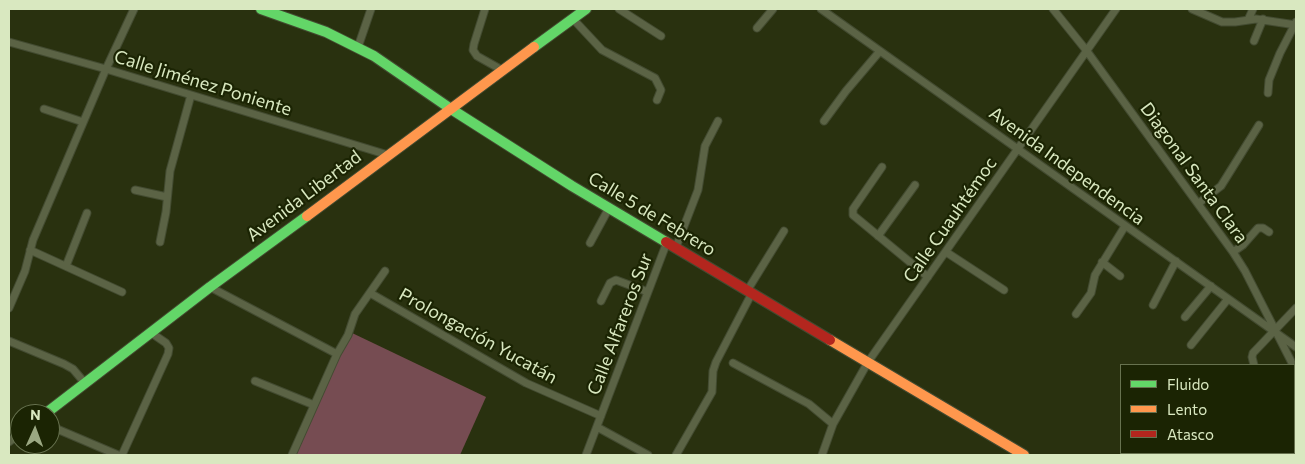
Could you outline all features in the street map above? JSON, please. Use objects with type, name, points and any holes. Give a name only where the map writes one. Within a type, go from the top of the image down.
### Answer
[{"type":"street","points":[[9,308],[25,271],[30,250],[83,122],[134,9]]},
{"type":"street","name":"Calle 5 de Febrero","points":[[261,9],[300,22],[358,47],[395,69],[515,151],[1024,455]]},
{"type":"street","points":[[358,47],[371,9]]},
{"type":"street","points":[[485,9],[473,50],[477,56],[502,70]]},
{"type":"street","name":"Avenida Libertad","points":[[57,404],[388,154],[586,9]]},
{"type":"street","points":[[619,9],[661,36]]},
{"type":"street","points":[[757,28],[773,9]]},
{"type":"street","name":"Avenida Independencia","points":[[821,9],[1019,148],[1125,226],[1296,347]]},
{"type":"street","name":"Diagonal Santa Clara","points":[[1053,9],[1086,50],[1234,252],[1292,364]]},
{"type":"street","name":"Calle Cuauhtémoc","points":[[822,455],[833,424],[868,362],[1116,9]]},
{"type":"street","points":[[1192,9],[1222,22],[1263,20],[1296,24],[1269,80],[1268,93]]},
{"type":"street","points":[[1248,20],[1254,9]]},
{"type":"street","points":[[574,19],[602,50],[655,78],[661,90],[657,100]]},
{"type":"street","points":[[1254,41],[1263,20]]},
{"type":"street","name":"Calle Jiménez Poniente","points":[[9,42],[106,69],[388,154]]},
{"type":"street","points":[[824,121],[846,91],[880,51]]},
{"type":"street","points":[[160,242],[168,198],[170,171],[191,95]]},
{"type":"street","points":[[44,109],[83,122]]},
{"type":"street","name":"Calle Alfareros Sur","points":[[586,455],[648,292],[698,190],[704,146],[718,121]]},
{"type":"street","points":[[1199,204],[1221,186],[1259,125]]},
{"type":"street","points":[[882,167],[852,211],[855,218],[928,276]]},
{"type":"street","points":[[878,236],[915,185]]},
{"type":"street","points":[[135,190],[168,198]]},
{"type":"street","points":[[590,243],[609,208]]},
{"type":"street","points":[[66,266],[87,213]]},
{"type":"street","points":[[1076,314],[1090,293],[1095,275],[1102,262],[1125,226]]},
{"type":"street","points":[[1234,252],[1258,228],[1263,228],[1269,232]]},
{"type":"street","points":[[676,455],[712,392],[713,372],[716,362],[750,292],[784,231]]},
{"type":"street","points":[[30,250],[122,292]]},
{"type":"street","points":[[946,252],[1004,290]]},
{"type":"street","points":[[1153,305],[1176,261]]},
{"type":"street","points":[[1102,262],[1120,276]]},
{"type":"street","points":[[292,455],[337,354],[348,335],[355,314],[385,271]]},
{"type":"street","points":[[601,301],[610,283],[616,280],[648,292]]},
{"type":"street","points":[[1185,316],[1211,286]]},
{"type":"street","points":[[210,287],[337,354]]},
{"type":"street","name":"Prolongación Yucatán","points":[[370,293],[526,383],[601,416]]},
{"type":"street","points":[[1191,345],[1228,299]]},
{"type":"street","points":[[1254,364],[1253,353],[1296,308]]},
{"type":"street","points":[[122,455],[168,354],[169,348],[166,343],[150,332]]},
{"type":"street","points":[[9,341],[64,364],[72,369],[84,382]]},
{"type":"street","points":[[733,363],[809,404],[833,424]]},
{"type":"street","points":[[255,381],[314,405]]},
{"type":"street","points":[[597,426],[648,455]]},
{"type":"street","points":[[60,430],[118,455]]},
{"type":"shaded area","points":[[350,332],[486,397],[460,455],[296,455]]},
{"type":"traffic: fast","points":[[261,9],[326,32],[374,56],[451,109],[572,186],[666,242]]},
{"type":"traffic: fast","points":[[534,47],[586,9]]},
{"type":"traffic: fast","points":[[58,404],[210,287],[307,216]]},
{"type":"traffic: slow","points":[[307,216],[534,47]]},
{"type":"traffic: slow","points":[[830,340],[1024,455]]},
{"type":"traffic: jam","points":[[666,242],[830,340]]}]
